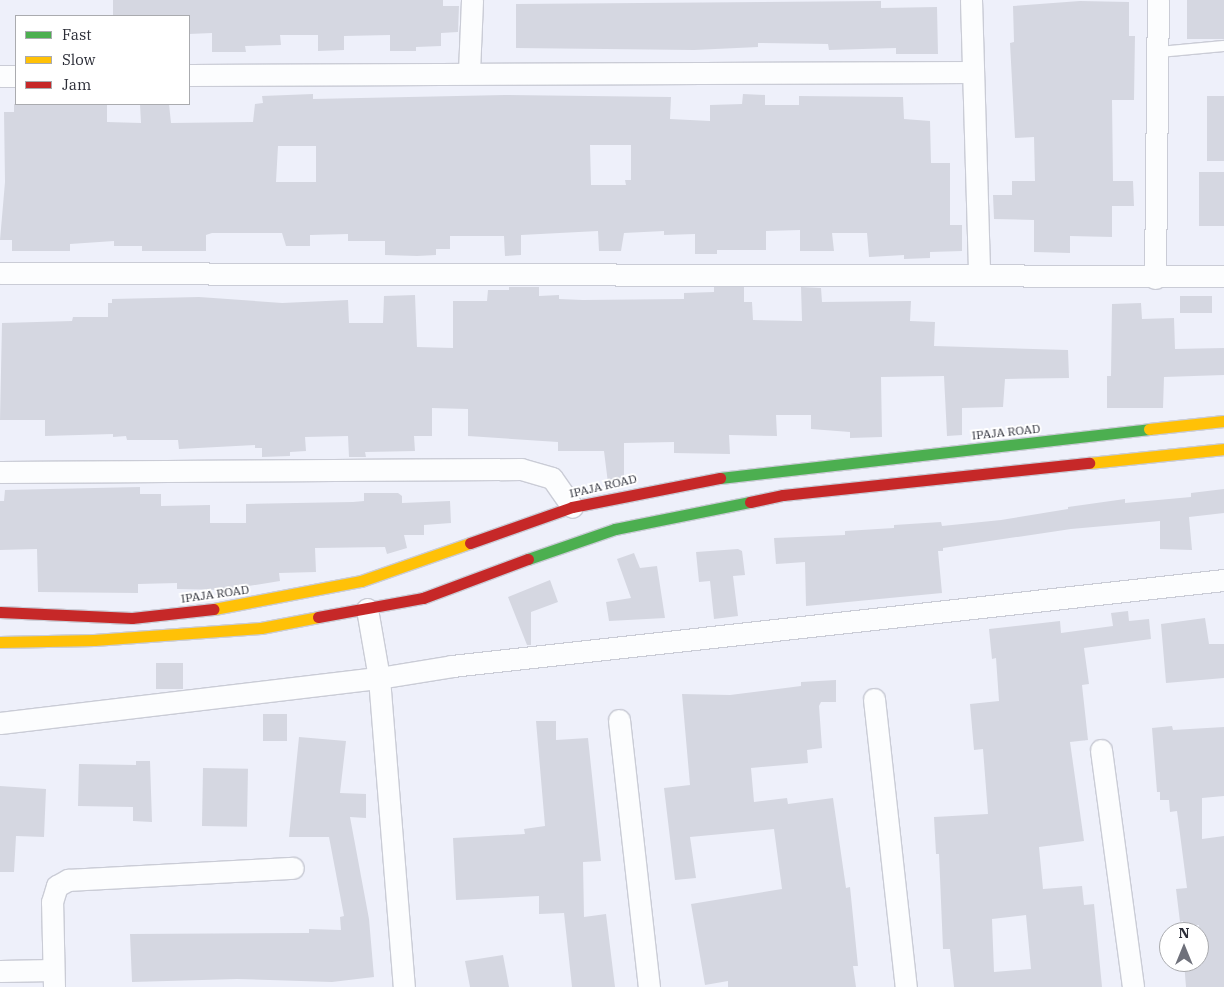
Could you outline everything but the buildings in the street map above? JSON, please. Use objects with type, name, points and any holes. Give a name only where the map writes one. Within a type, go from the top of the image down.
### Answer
[{"type":"main road","name":"IPAJA ROAD","points":[[0,612],[132,618],[218,610],[361,581],[572,507],[724,476],[1224,421]]},
{"type":"main road","points":[[0,642],[94,640],[261,628],[423,598],[572,542],[615,529],[783,495],[1224,449]]},
{"type":"street","points":[[469,72],[472,0]]},
{"type":"street","points":[[971,0],[979,276]]},
{"type":"street","points":[[1155,278],[1159,52],[1158,0]]},
{"type":"street","points":[[190,75],[469,72],[973,72]]},
{"type":"street","points":[[0,76],[15,76]]},
{"type":"street","points":[[0,273],[1155,278],[1224,276]]},
{"type":"street","points":[[0,472],[522,469],[552,478],[572,507]]},
{"type":"street","points":[[0,723],[379,678],[452,666],[1224,580]]},
{"type":"street","points":[[367,609],[379,678],[404,987]]},
{"type":"street","points":[[874,699],[906,987]]},
{"type":"street","points":[[619,720],[649,987]]},
{"type":"street","points":[[1101,750],[1133,987]]},
{"type":"street","points":[[0,971],[53,978],[52,902],[57,886],[68,880],[293,868]]},
{"type":"lane","points":[[1159,52],[1224,46]]},
{"type":"traffic: fast","points":[[720,478],[1149,429]]},
{"type":"traffic: fast","points":[[528,559],[615,529],[750,502]]},
{"type":"traffic: slow","points":[[1149,429],[1224,421]]},
{"type":"traffic: slow","points":[[1089,463],[1224,449]]},
{"type":"traffic: slow","points":[[214,609],[361,581],[470,543]]},
{"type":"traffic: slow","points":[[0,642],[94,640],[261,628],[318,617]]},
{"type":"traffic: jam","points":[[750,502],[783,495],[1089,463]]},
{"type":"traffic: jam","points":[[470,543],[572,507],[720,478]]},
{"type":"traffic: jam","points":[[318,617],[423,598],[528,559]]},
{"type":"traffic: jam","points":[[0,612],[132,618],[214,609]]}]
